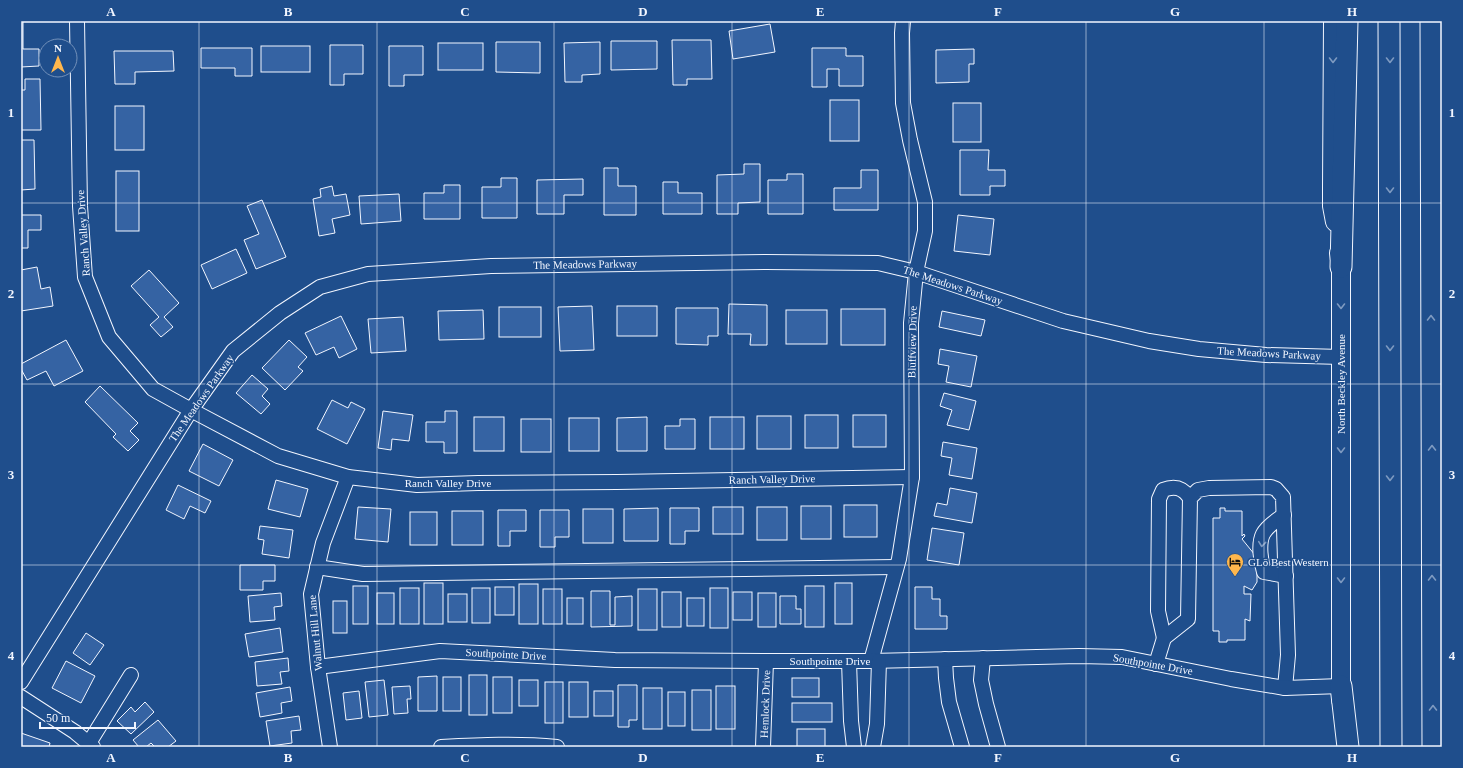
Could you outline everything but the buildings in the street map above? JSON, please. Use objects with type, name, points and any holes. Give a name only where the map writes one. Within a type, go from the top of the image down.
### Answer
[{"type":"highway","points":[[1341,267],[1347,21]]},
{"type":"highway","points":[[1390,21],[1392,747]]},
{"type":"highway","points":[[1431,21],[1433,747]]},
{"type":"highway","points":[[1341,686],[1348,747]]},
{"type":"main road","name":"North Beckley Avenue","points":[[1333,21],[1332,206],[1341,267],[1342,747]]},
{"type":"street","name":"Ranch Valley Drive","points":[[77,21],[80,206],[85,277],[108,337],[153,389],[191,410],[278,456],[348,477],[418,485],[912,477]]},
{"type":"street","name":"Bluffview Drive","points":[[873,747],[877,724],[875,661],[896,567],[912,477],[911,324],[916,272],[925,230],[925,206],[910,140],[904,103],[903,21]]},
{"type":"street","name":"The Meadows Parkway","points":[[21,682],[191,410],[233,351],[280,313],[320,287],[368,274],[491,266],[766,262],[878,263],[916,272],[1063,321],[1149,341],[1199,349],[1266,355],[1341,357]]},
{"type":"street","name":"Walnut Hill Lane","points":[[330,747],[318,667],[311,594],[323,543],[348,477]]},
{"type":"street","points":[[1156,664],[1164,638],[1158,611],[1159,499],[1163,490],[1170,487],[1177,488],[1185,492],[1190,498],[1188,619],[1164,638]]},
{"type":"street","points":[[1190,498],[1198,490],[1209,488],[1271,487],[1276,489],[1283,497],[1288,655],[1285,688]]},
{"type":"street","points":[[1284,515],[1271,525],[1263,535],[1260,557],[1264,572],[1286,576]]},
{"type":"street","points":[[317,567],[363,574],[896,567]]},
{"type":"street","name":"Southpointe Drive","points":[[318,667],[440,651],[615,660],[875,661],[1080,656],[1122,657],[1231,679],[1285,688],[1341,686]]},
{"type":"street","points":[[983,658],[982,680],[986,704],[998,747]]},
{"type":"street","points":[[945,659],[949,702],[962,747]]},
{"type":"street","name":"Hemlock Drive","points":[[763,747],[766,661]]},
{"type":"street","points":[[850,661],[850,721],[854,747]]},
{"type":"street","points":[[21,697],[75,732],[91,746],[131,675]]},
{"type":"street","points":[[441,747],[474,745],[539,745],[557,747]]},
{"type":"place","name":"GLō Best Western","points":[[1235,577]]}]
